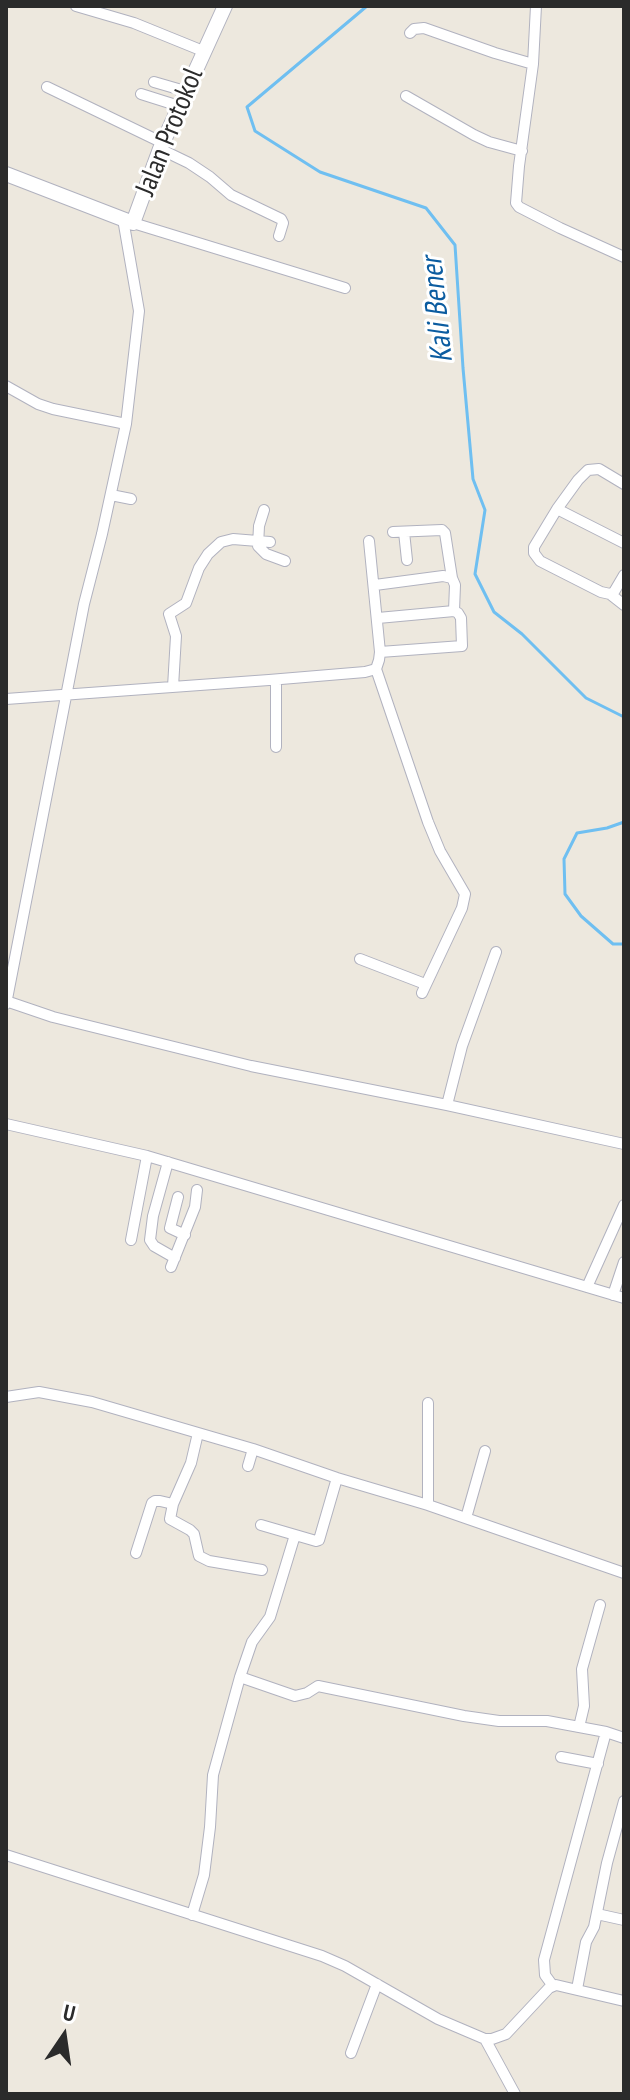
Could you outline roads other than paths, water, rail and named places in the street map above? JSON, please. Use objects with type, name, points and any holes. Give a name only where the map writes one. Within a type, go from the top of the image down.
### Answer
[{"type":"street","name":"Jalan Protokol","points":[[6,174],[128,221],[225,6]]},
{"type":"street","points":[[536,6],[533,64],[516,195],[519,207],[623,254]]},
{"type":"street","points":[[83,7],[134,23],[203,51]]},
{"type":"street","points":[[410,33],[424,28],[533,64]]},
{"type":"street","points":[[154,82],[185,91]]},
{"type":"street","points":[[47,87],[162,146],[210,177],[231,195],[281,219],[283,223],[279,236]]},
{"type":"street","points":[[141,94],[179,106]]},
{"type":"street","points":[[406,96],[474,135],[522,151]]},
{"type":"street","points":[[345,288],[128,221],[139,311],[126,424],[84,604],[6,1002],[53,1017],[251,1066],[624,1144]]},
{"type":"street","points":[[6,386],[38,404],[126,424]]},
{"type":"street","points":[[624,484],[599,469],[588,470],[536,541],[534,553],[540,561],[610,594],[624,605]]},
{"type":"street","points":[[111,495],[131,499]]},
{"type":"street","points":[[557,509],[624,543]]},
{"type":"street","points":[[264,510],[257,541],[261,551],[285,561]]},
{"type":"street","points":[[407,560],[398,532],[442,530],[445,533],[455,585],[454,611]]},
{"type":"street","points":[[173,687],[176,636],[170,612],[186,603],[199,568],[221,542],[233,539],[270,542]]},
{"type":"street","points":[[360,959],[424,989],[462,908],[465,894],[440,851],[428,822],[376,669],[380,652],[369,541]]},
{"type":"street","points":[[610,594],[624,575]]},
{"type":"street","points":[[375,585],[443,576],[452,578]]},
{"type":"street","points":[[378,618],[454,611],[461,618],[462,646],[380,652]]},
{"type":"street","points":[[6,699],[276,680],[376,669]]},
{"type":"street","points":[[276,680],[276,747]]},
{"type":"street","points":[[447,1105],[462,1046],[496,952]]},
{"type":"street","points":[[6,1124],[147,1156],[618,1296],[624,1262]]},
{"type":"street","points":[[131,1240],[147,1156]]},
{"type":"street","points":[[168,1162],[153,1216],[150,1240],[173,1262],[197,1203],[197,1190]]},
{"type":"street","points":[[178,1197],[170,1228],[185,1235]]},
{"type":"street","points":[[587,1287],[624,1205]]},
{"type":"street","points":[[6,1397],[39,1392],[80,1400],[198,1433],[428,1505],[624,1573]]},
{"type":"street","points":[[428,1403],[428,1505]]},
{"type":"street","points":[[198,1433],[191,1463],[182,1478],[170,1519],[186,1526],[194,1534],[199,1556],[209,1561],[262,1570]]},
{"type":"street","points":[[248,1466],[253,1449]]},
{"type":"street","points":[[466,1518],[485,1451]]},
{"type":"street","points":[[261,1525],[319,1540],[337,1478]]},
{"type":"street","points":[[136,1553],[152,1503],[173,1504]]},
{"type":"street","points":[[192,1915],[204,1875],[213,1775],[240,1677],[252,1642],[270,1617],[295,1535]]},
{"type":"street","points":[[579,1727],[584,1706],[582,1669],[600,1605]]},
{"type":"street","points":[[240,1677],[295,1696],[318,1686],[464,1716],[499,1721],[547,1721],[624,1738]]},
{"type":"street","points":[[553,1986],[545,1975],[544,1960],[606,1732]]},
{"type":"street","points":[[561,1757],[598,1764]]},
{"type":"street","points":[[577,1989],[586,1942],[594,1929],[607,1863],[624,1801]]},
{"type":"street","points":[[6,1855],[311,1952],[345,1966],[438,2019],[485,2039],[506,2034],[553,1986],[560,1984],[624,2001]]},
{"type":"street","points":[[597,1914],[624,1920]]},
{"type":"street","points":[[351,2053],[377,1984]]},
{"type":"street","points":[[485,2039],[515,2094]]},
{"type":"waterway","name":"Kali Bener","points":[[367,6],[247,107],[255,131],[320,172],[426,208],[455,245],[473,479],[485,510],[475,574],[494,612],[522,634],[586,698],[624,717]]},
{"type":"waterway","name":"Kali Bener","points":[[624,822],[577,833],[564,859],[565,894],[581,916],[613,944],[624,944]]}]
